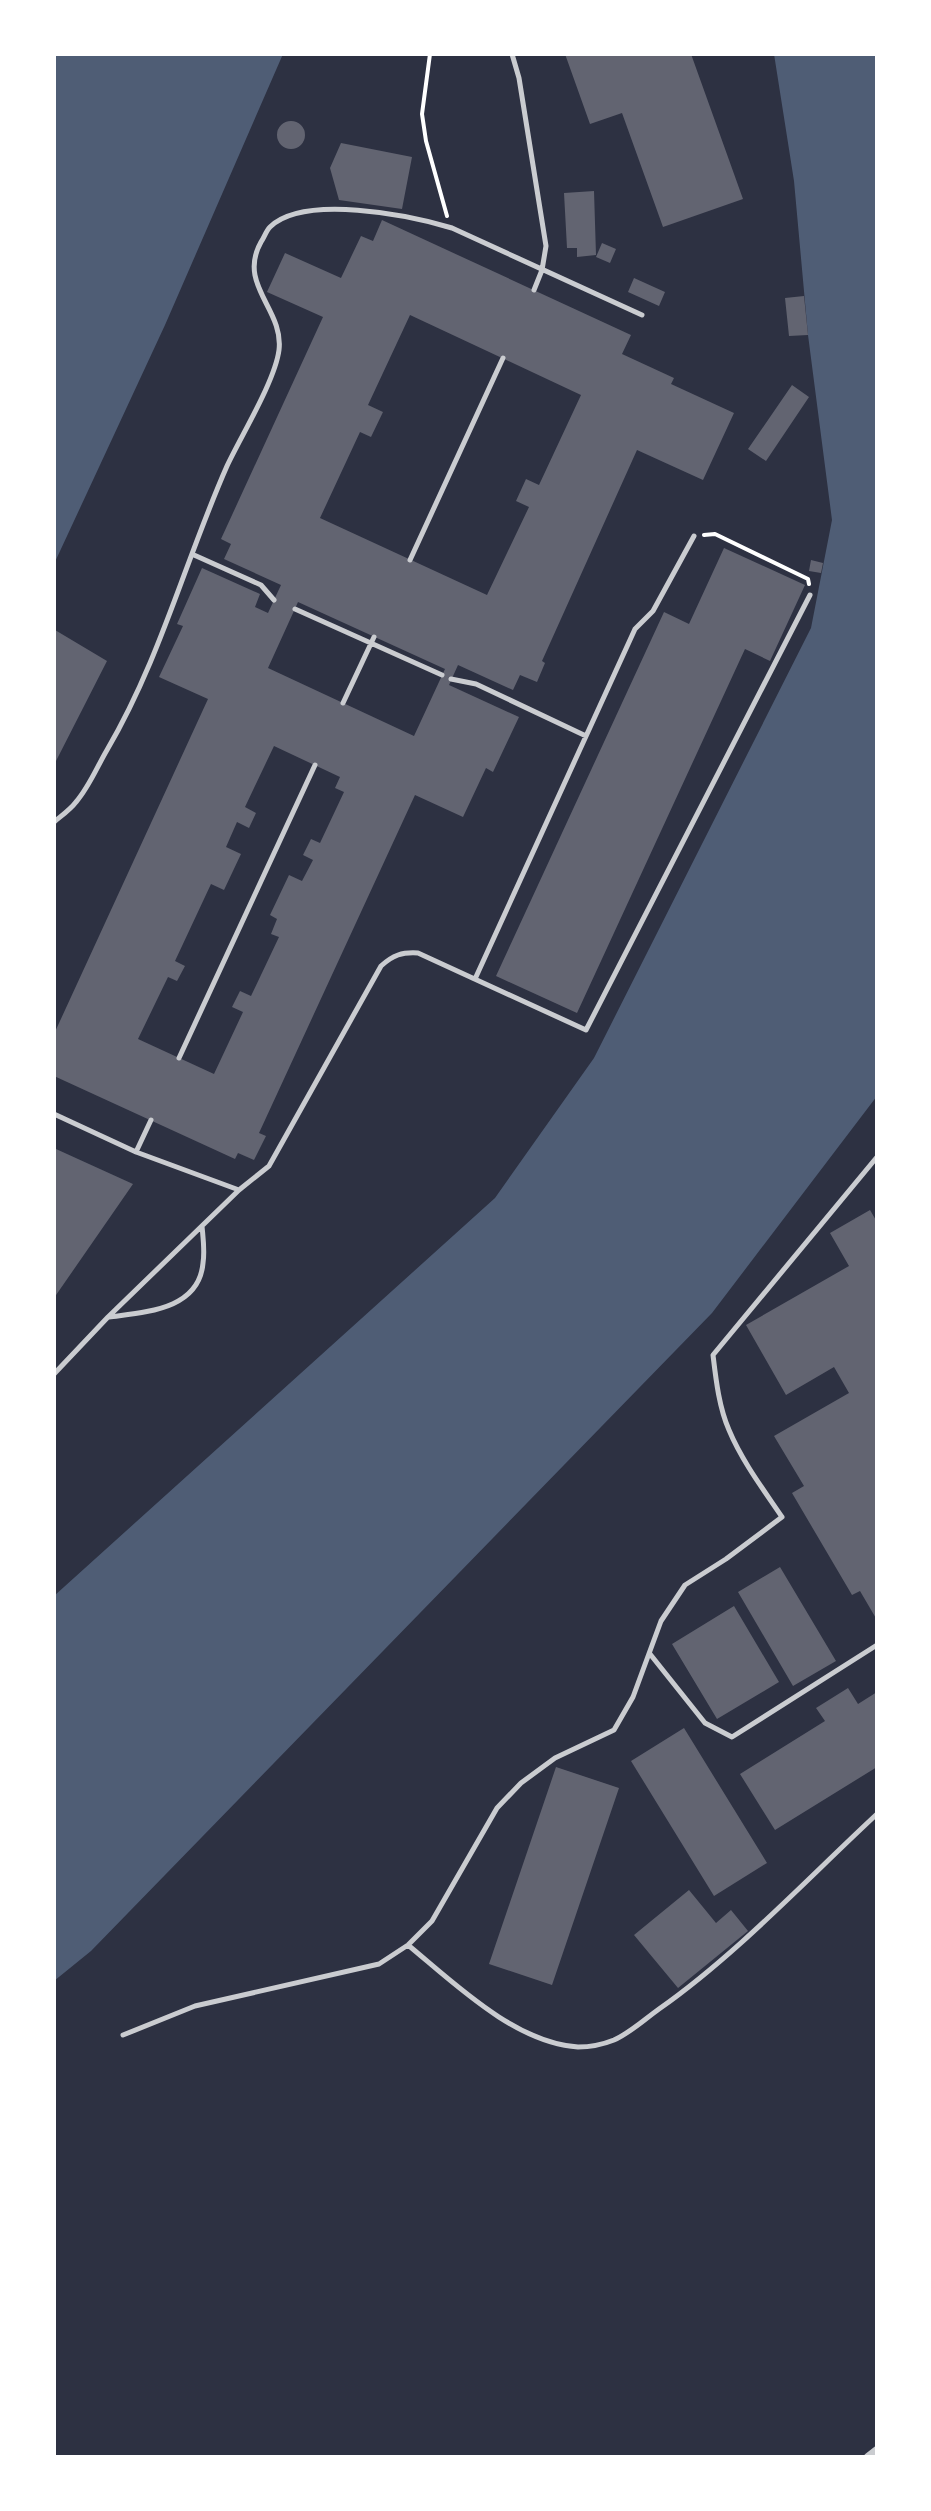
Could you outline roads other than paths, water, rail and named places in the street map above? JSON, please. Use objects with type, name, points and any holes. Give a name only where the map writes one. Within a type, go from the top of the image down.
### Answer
[{"type":"street","points":[[868,2457],[877,2450]]},
{"type":"lane","points":[[512,54],[519,78],[546,246],[542,270],[534,290]]},
{"type":"lane","points":[[54,822],[76,802],[133,706],[226,468],[272,374],[279,351],[275,322],[260,296],[253,274],[255,252],[269,228],[289,214],[322,210],[376,211],[421,219],[452,228],[642,315]]},
{"type":"lane","points":[[410,560],[503,358]]},
{"type":"lane","points":[[475,979],[635,629],[653,611],[694,536]]},
{"type":"lane","points":[[194,555],[261,585],[274,600]]},
{"type":"lane","points":[[54,1374],[239,1190],[269,1166],[381,966],[392,957],[405,952],[418,953],[586,1030],[810,595]]},
{"type":"lane","points":[[295,609],[373,640],[442,675]]},
{"type":"lane","points":[[343,703],[373,640]]},
{"type":"lane","points":[[451,679],[476,684],[586,736]]},
{"type":"lane","points":[[179,1058],[315,765]]},
{"type":"lane","points":[[54,1114],[136,1152],[239,1190]]},
{"type":"lane","points":[[136,1152],[151,1120]]},
{"type":"lane","points":[[123,2035],[195,2006],[379,1964],[408,1945],[432,1921],[497,1808],[521,1783],[555,1758],[614,1730],[633,1697],[661,1621],[685,1585],[782,1517],[728,1429],[717,1390],[713,1355],[877,1157]]},
{"type":"lane","points":[[108,1317],[155,1311],[176,1304],[196,1286],[203,1266],[202,1226]]},
{"type":"lane","points":[[650,1654],[705,1723],[732,1737],[877,1645]]},
{"type":"lane","points":[[408,1945],[470,1997],[518,2029],[546,2040],[579,2047],[616,2039],[693,1985],[877,1814]]},
{"type":"water","points":[[54,54],[283,54],[165,325],[54,564]]},
{"type":"water","points":[[774,54],[877,54],[877,1096],[712,1313],[91,1951],[54,1981],[54,1596],[495,1198],[594,1058],[811,628],[832,520],[808,335],[794,181]]}]
